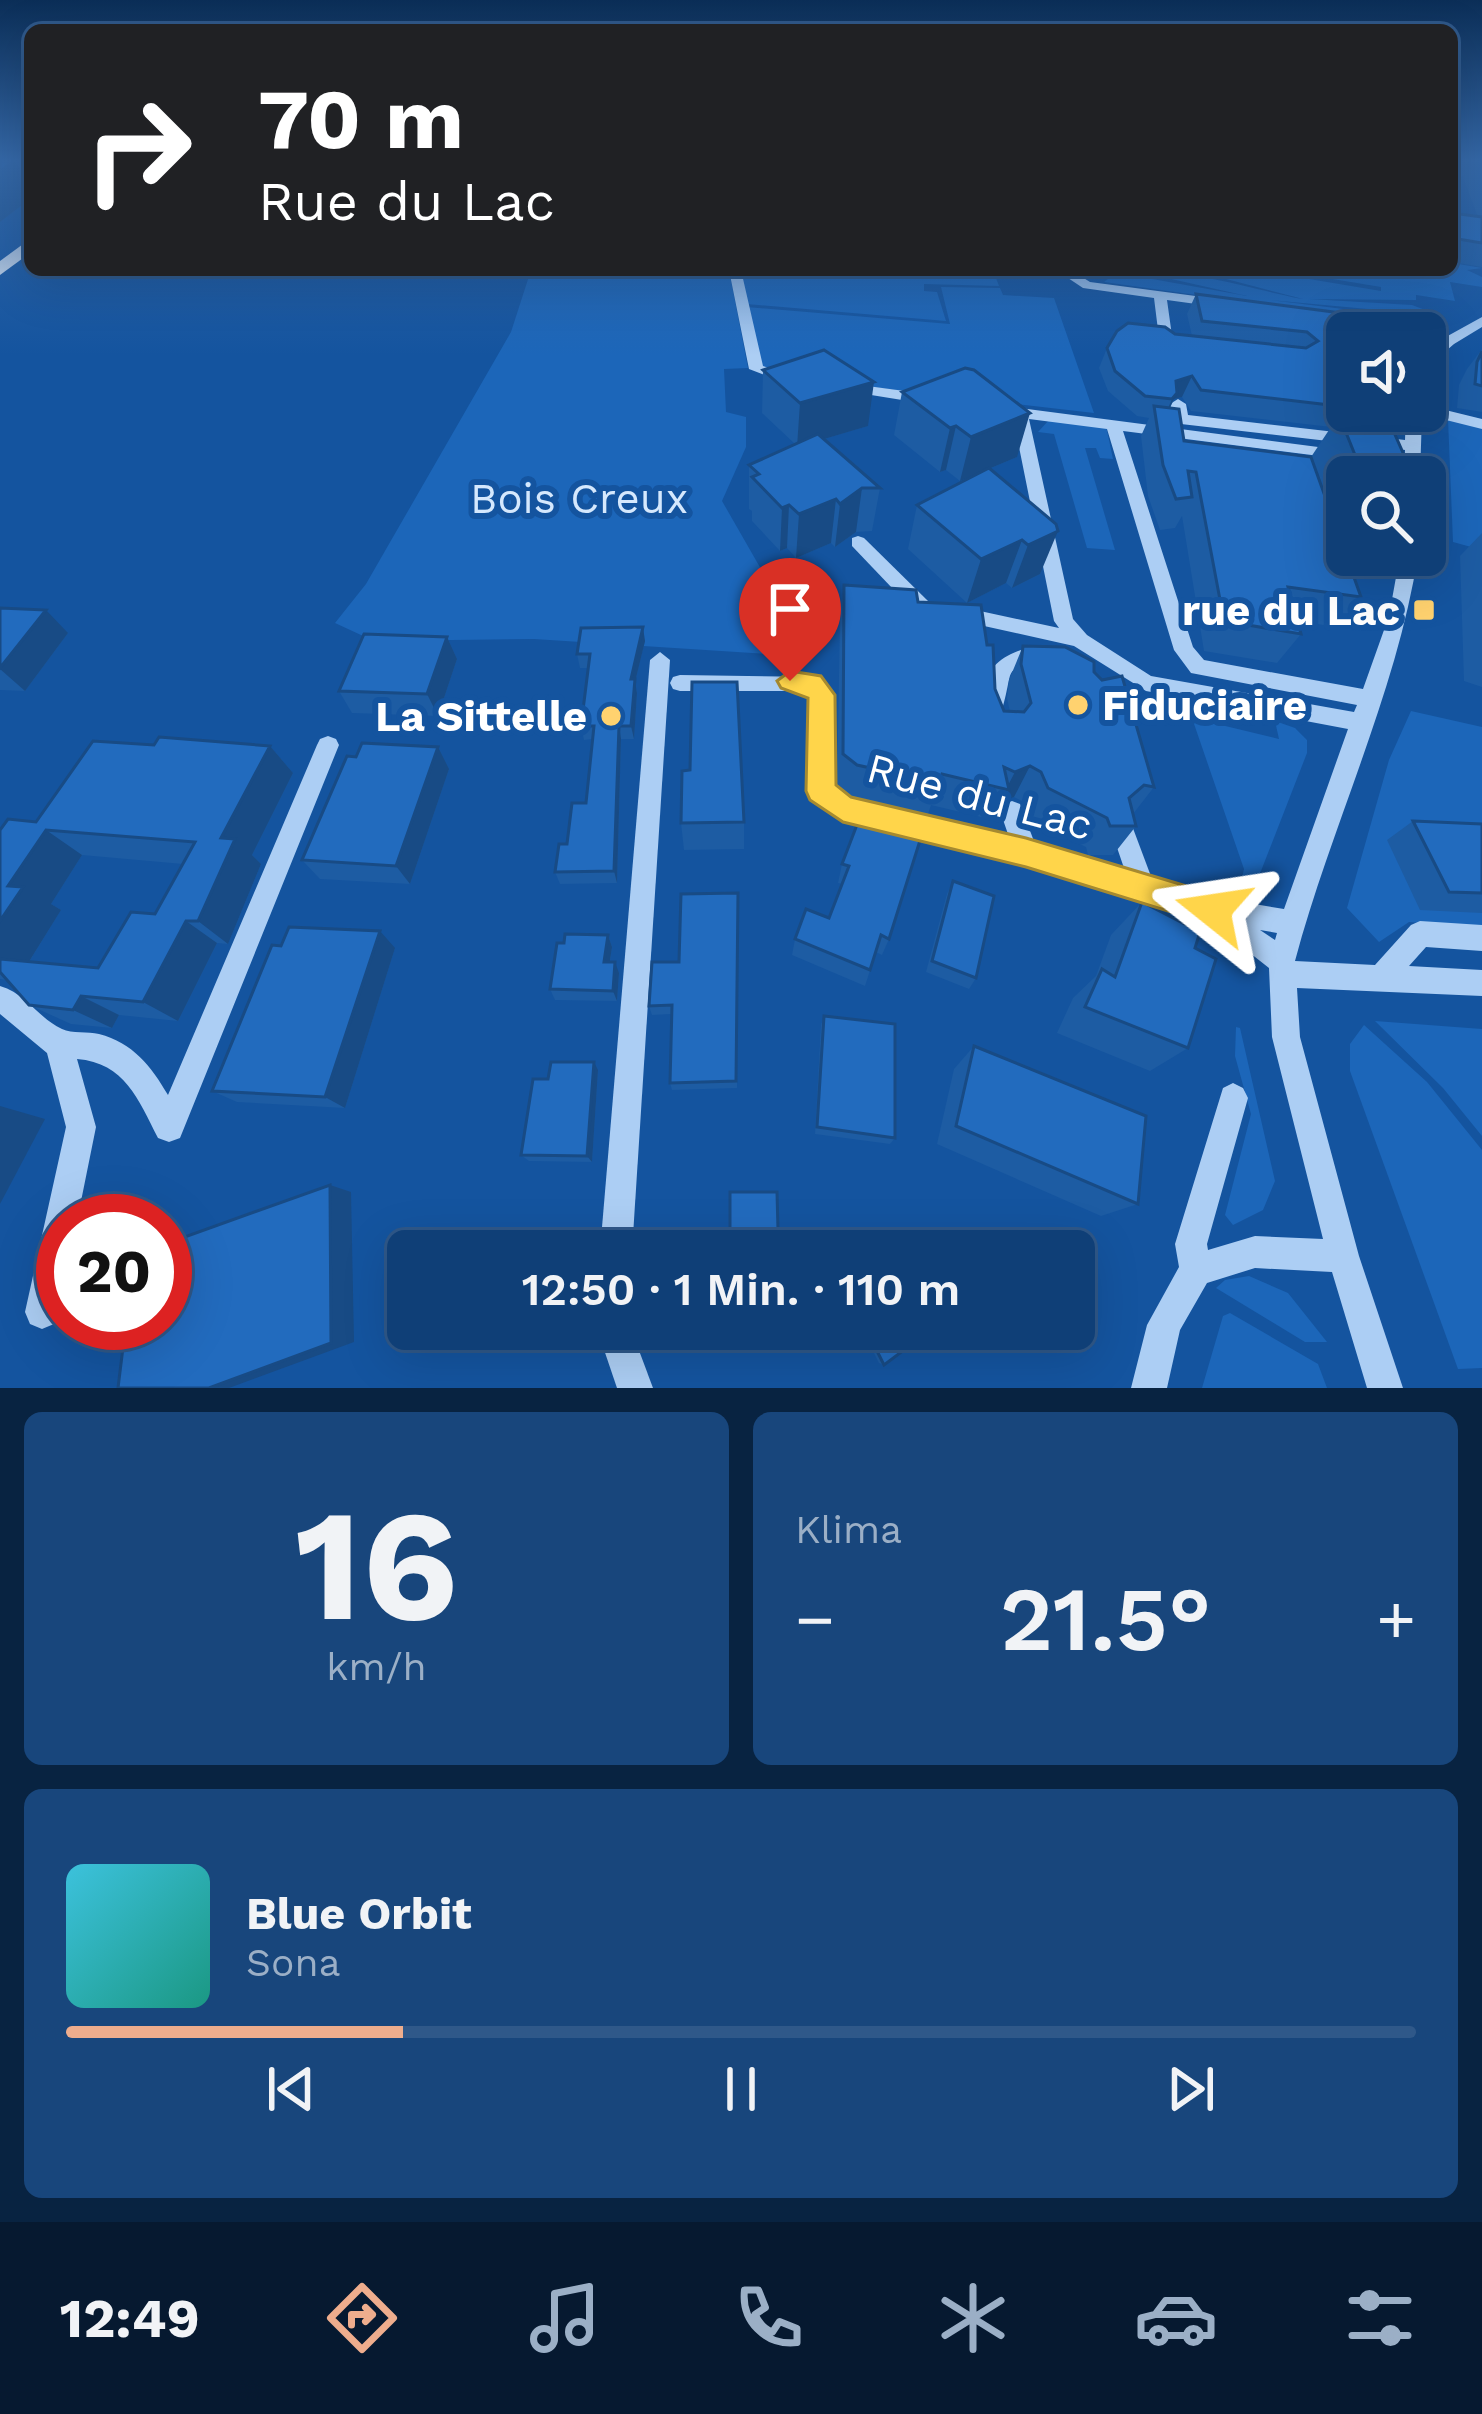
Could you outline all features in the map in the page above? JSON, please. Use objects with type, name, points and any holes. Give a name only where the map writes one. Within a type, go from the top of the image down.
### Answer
[{"type":"main road","points":[[0,270],[24,249]]},
{"type":"street","points":[[736,276],[756,369],[807,382]]},
{"type":"street","points":[[1072,276],[1087,285],[1228,304]]},
{"type":"street","points":[[1160,295],[1168,352],[1188,348]]},
{"type":"street","points":[[1318,316],[1326,317]]},
{"type":"street","points":[[1446,344],[1482,321]]},
{"type":"street","points":[[831,385],[950,402]]},
{"type":"street","points":[[1178,404],[1181,418],[1380,456]]},
{"type":"street","points":[[997,410],[1365,456]]},
{"type":"street","points":[[1020,413],[1064,621],[1080,640],[1146,683]]},
{"type":"street","points":[[1446,415],[1482,424]]},
{"type":"street","points":[[1113,424],[1184,650],[1198,667],[1364,711]]},
{"type":"street","points":[[859,542],[919,605],[1080,640]]},
{"type":"street","points":[[1385,1388],[1342,1256],[1286,1037],[1282,968],[1293,923],[1399,616],[1406,576]]},
{"type":"street","points":[[1001,734],[991,686],[1000,667],[1020,655],[1067,658],[1093,678],[1364,711]]},
{"type":"street","points":[[618,1230],[660,660]]},
{"type":"street","name":"Rue du Lac","points":[[680,683],[811,683],[821,695],[821,791],[843,809],[1026,852],[1213,910],[1293,923]]},
{"type":"street","points":[[59,1045],[110,1049],[135,1066],[169,1127],[328,746]]},
{"type":"street","points":[[1012,811],[1026,852]]},
{"type":"street","points":[[1123,830],[1144,891]]},
{"type":"street","points":[[1213,910],[1282,968],[1482,983]]},
{"type":"street","points":[[1382,977],[1420,934],[1482,938]]},
{"type":"street","points":[[0,1000],[10,1003],[59,1045],[81,1126],[67,1194]]},
{"type":"street","points":[[1148,1388],[1164,1325],[1196,1270],[1191,1244],[1233,1098]]},
{"type":"street","points":[[1196,1270],[1255,1252],[1342,1256]]},
{"type":"street","points":[[621,1350],[635,1388]]},
{"type":"green space","points":[[1458,264],[1482,268],[1467,270],[1482,277],[1482,287],[1450,282],[1455,301],[1416,295],[1416,300],[1309,299],[1412,305],[1426,312],[1269,300],[1367,312],[1326,313],[1104,282],[1112,276],[1136,276],[1247,296],[1158,276],[1194,276],[1303,299],[1215,276],[1291,276],[1381,291],[1381,287],[1314,276],[1458,276]]},
{"type":"green space","name":"Bois Creux","points":[[529,276],[730,276],[748,368],[724,369],[726,412],[746,417],[746,447],[722,501],[773,590],[768,654],[534,639],[374,641],[335,623],[366,584],[511,332]]},
{"type":"green space","points":[[742,276],[995,276],[999,286],[924,284],[924,291],[937,292],[946,321],[746,304]]},
{"type":"green space","points":[[941,287],[1000,288],[1003,295],[1054,298],[1094,413],[879,388],[762,368],[746,307],[950,324]]},
{"type":"green space","points":[[1448,419],[1482,427],[1482,550],[1453,542]]},
{"type":"green space","points":[[1049,420],[1106,426],[1113,459],[1100,458],[1096,448],[1085,448],[1115,550],[1087,548],[1054,434],[1038,432]]},
{"type":"green space","points":[[1411,711],[1482,727],[1482,928],[1409,922],[1379,942],[1347,908],[1389,760]]},
{"type":"green space","points":[[1192,718],[1279,739],[1275,721],[1295,728],[1307,740],[1307,753],[1254,889],[1247,896],[1238,895],[1244,869]]},
{"type":"green space","points":[[1375,1021],[1482,1029],[1482,1136],[1443,1088]]},
{"type":"green space","points":[[1364,1025],[1427,1082],[1482,1150],[1482,1368],[1458,1369],[1350,1071],[1350,1044]]},
{"type":"green space","points":[[1236,1027],[1240,1028],[1275,1181],[1263,1210],[1233,1225],[1225,1215],[1251,1114],[1235,1056]]},
{"type":"green space","points":[[1249,1276],[1288,1293],[1327,1342],[1305,1342],[1216,1288],[1225,1280]]},
{"type":"green space","points":[[1230,1313],[1318,1364],[1327,1388],[1202,1388],[1223,1316]]},
{"type":"building","points":[[1458,226],[1482,226],[1482,243],[1458,239]]},
{"type":"building","points":[[1196,294],[1333,312],[1326,312],[1326,405],[1201,390],[1192,376],[1176,381],[1172,399],[1145,396],[1115,371],[1107,348],[1128,323],[1165,327],[1175,334],[1306,348],[1318,341],[1307,332],[1202,321]]},
{"type":"building","points":[[824,350],[874,382],[800,403],[763,370]]},
{"type":"building","points":[[1482,351],[1482,386],[1475,384]]},
{"type":"building","points":[[965,368],[1030,413],[971,437],[956,426],[950,428],[902,392]]},
{"type":"building","points":[[1154,406],[1179,409],[1184,441],[1311,457],[1326,499],[1326,576],[1354,576],[1361,597],[1288,587],[1301,634],[1224,621],[1196,472],[1188,471],[1192,497],[1176,499],[1163,465]]},
{"type":"building","points":[[1346,432],[1394,432],[1404,456],[1362,456],[1355,455]]},
{"type":"building","points":[[818,434],[880,488],[862,488],[840,504],[836,499],[799,514],[789,505],[782,508],[752,477],[759,474],[749,465]]},
{"type":"building","points":[[989,468],[1056,524],[1058,531],[1028,545],[1022,540],[981,559],[917,505]]},
{"type":"building","points":[[844,585],[916,590],[918,602],[981,605],[987,645],[993,645],[995,689],[1004,711],[1024,712],[1031,703],[1021,664],[1023,646],[1065,647],[1094,662],[1094,672],[1102,680],[1122,676],[1154,787],[1144,785],[1129,798],[1136,826],[1110,826],[1107,818],[1048,788],[1041,772],[1030,766],[1015,772],[1004,767],[1009,790],[942,774],[939,783],[857,765],[843,754]]},
{"type":"building","points":[[0,608],[46,610],[0,668]]},
{"type":"building","points":[[643,627],[631,679],[635,679],[631,726],[619,726],[614,871],[555,872],[559,844],[567,844],[572,803],[586,803],[594,726],[581,726],[590,654],[577,654],[581,628]]},
{"type":"building","points":[[364,634],[447,637],[427,694],[339,691]]},
{"type":"building","points":[[692,682],[737,682],[744,822],[681,823],[682,771],[690,770]]},
{"type":"building","points":[[159,737],[270,746],[221,838],[235,839],[198,921],[186,921],[143,1002],[81,996],[73,1010],[29,1005],[0,972],[0,959],[98,968],[131,912],[155,914],[195,842],[46,830],[8,886],[23,887],[0,921],[0,830],[8,819],[36,822],[93,741],[154,745]]},
{"type":"building","points":[[362,743],[438,747],[396,866],[302,860],[347,756],[356,757]]},
{"type":"building","points":[[863,809],[923,831],[889,939],[881,935],[870,970],[795,939],[806,909],[829,918],[849,866],[842,864]]},
{"type":"building","points":[[1413,821],[1482,824],[1482,893],[1449,892]]},
{"type":"building","points":[[953,881],[994,896],[976,978],[932,961]]},
{"type":"building","points":[[738,893],[736,1081],[670,1083],[672,1005],[649,1006],[652,962],[679,962],[681,894]]},
{"type":"building","points":[[1142,902],[1200,932],[1195,948],[1216,959],[1188,1048],[1085,1007],[1102,969],[1115,977]]},
{"type":"building","points":[[289,927],[380,931],[325,1097],[212,1091],[272,945],[281,946]]},
{"type":"building","points":[[565,934],[608,935],[604,962],[615,962],[613,991],[550,989],[557,943],[564,943]]},
{"type":"building","points":[[824,1016],[895,1024],[895,1138],[817,1127]]},
{"type":"building","points":[[974,1046],[1146,1116],[1138,1204],[956,1126]]},
{"type":"building","points":[[551,1062],[594,1062],[587,1156],[521,1155],[533,1079],[548,1079]]},
{"type":"building","points":[[330,1185],[331,1343],[209,1388],[118,1388],[123,1350],[192,1350],[192,1234]]},
{"type":"building","points":[[730,1192],[777,1192],[778,1230],[730,1229]]},
{"type":"building","points":[[876,1350],[904,1350],[884,1365]]},
{"type":"place","name":"rue du Lac","points":[[1424,610]]},
{"type":"place","name":"Fiduciaire","points":[[1078,705]]},
{"type":"place","name":"La Sittelle","points":[[611,716]]},
{"type":"route","points":[[790,681],[811,683],[821,695],[821,791],[843,809],[1026,852],[1213,910]]}]
